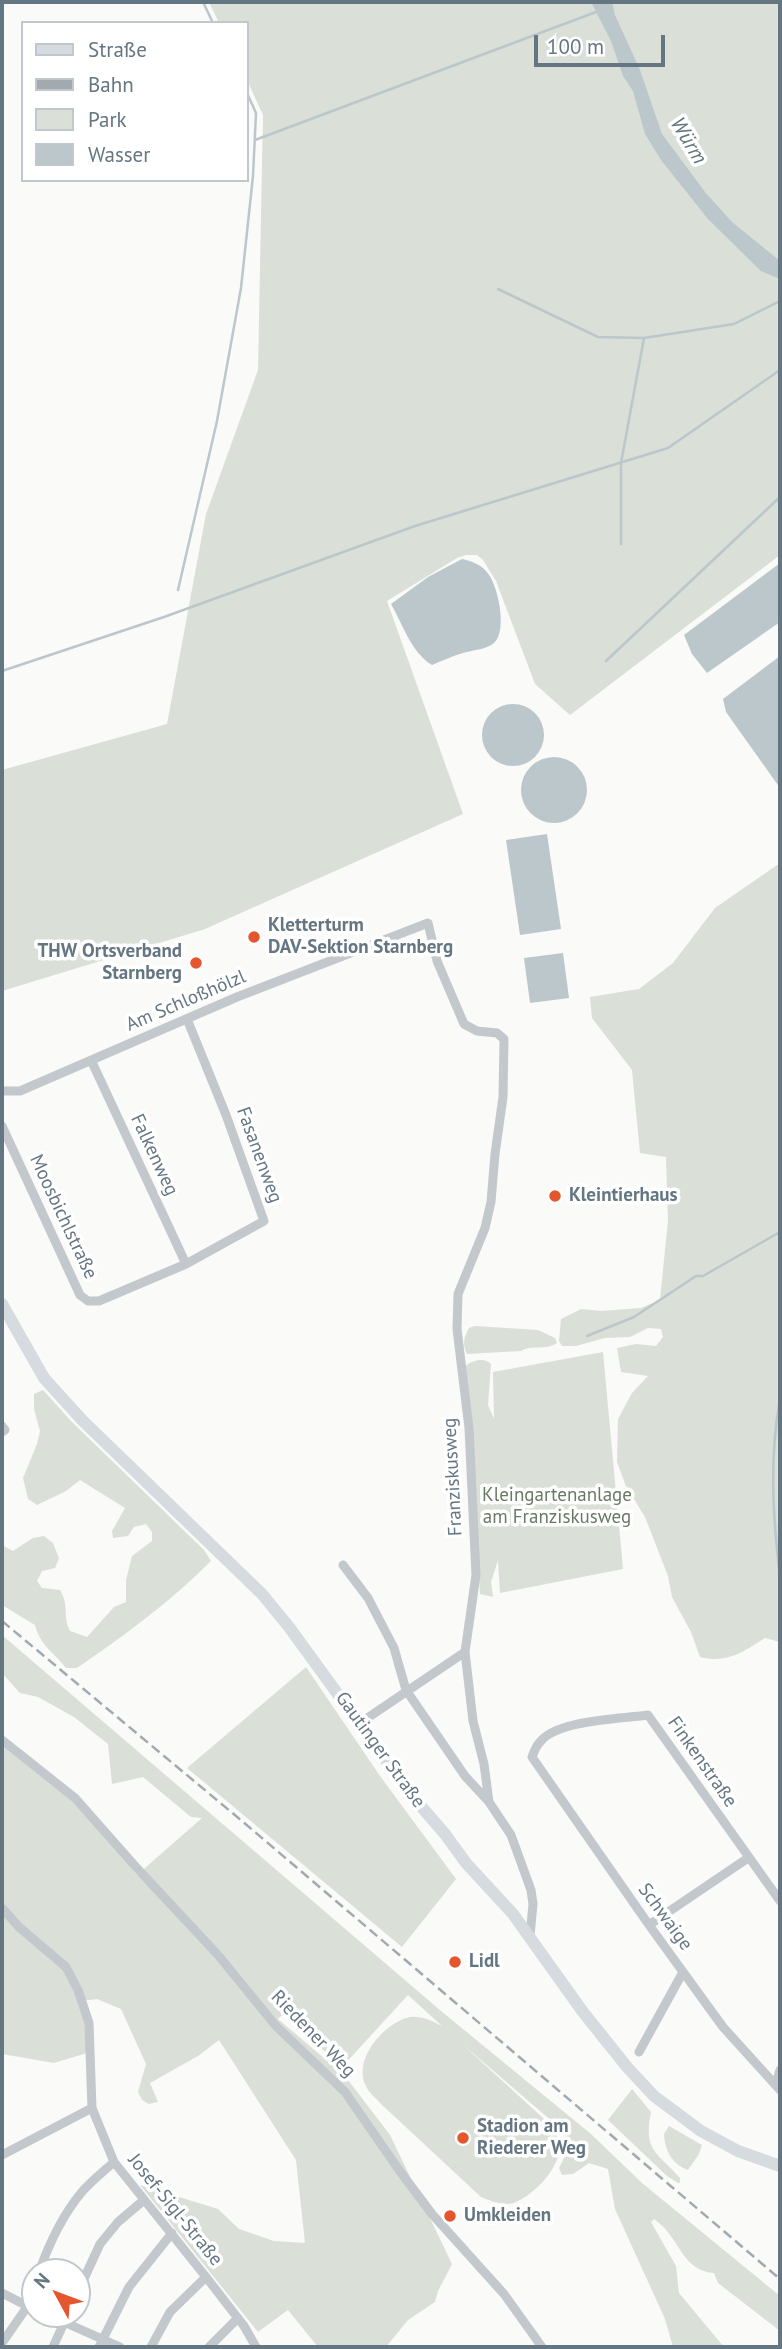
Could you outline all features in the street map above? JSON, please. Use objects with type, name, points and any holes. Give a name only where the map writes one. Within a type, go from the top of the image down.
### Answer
[{"type":"main road","name":"Gautinger Straße","points":[[2,1304],[44,1378],[82,1420],[262,1594],[412,1796],[530,1936],[583,2012],[649,2091],[689,2123],[721,2142],[754,2158],[780,2166]]},
{"type":"street","name":"Am Schloßhölzl","points":[[2,1091],[20,1091],[187,1019],[428,923],[437,961],[459,1014],[464,1024],[477,1031]]},
{"type":"street","name":"Fasanenweg","points":[[186,1264],[264,1221],[226,1115],[187,1019]]},
{"type":"street","name":"Franziskusweg","points":[[477,1031],[497,1033],[504,1039],[503,1097],[491,1202],[485,1228],[458,1294],[457,1329],[469,1428],[476,1575],[465,1653],[473,1721],[484,1764],[489,1802],[510,1835],[531,1890],[533,1904],[530,1936]]},
{"type":"street","name":"Falkenweg","points":[[92,1060],[186,1264]]},
{"type":"street","name":"Moosbichlstraße","points":[[2,1126],[80,1295],[88,1301],[99,1301],[186,1264]]},
{"type":"street","points":[[2,1426],[5,1430],[2,1432]]},
{"type":"street","points":[[343,1565],[368,1598],[389,1638],[406,1690],[465,1776],[489,1802]]},
{"type":"street","points":[[360,1723],[465,1653]]},
{"type":"street","name":"Finkenstraße","points":[[532,1757],[540,1742],[550,1733],[567,1725],[648,1715],[780,1901]]},
{"type":"street","name":"Riedener Weg","points":[[2,1740],[75,1798],[218,1955],[276,2026],[345,2092],[432,2214],[504,2294],[541,2347]]},
{"type":"street","name":"Schwaige","points":[[532,1757],[682,1972],[723,2027],[778,2087]]},
{"type":"street","points":[[649,1925],[748,1858]]},
{"type":"street","name":"Josef-Sigl-Straße","points":[[2,1908],[19,1927],[66,1967],[78,1990],[89,2023],[92,2108],[114,2162],[172,2232],[238,2318],[256,2347]]},
{"type":"street","points":[[639,2052],[682,1972]]},
{"type":"street","points":[[778,2087],[780,2070]]},
{"type":"street","points":[[2,2155],[92,2108]]},
{"type":"street","points":[[43,2258],[65,2215],[82,2191],[114,2162]]},
{"type":"street","points":[[91,2264],[100,2244],[118,2222],[144,2200]]},
{"type":"street","points":[[101,2343],[129,2287],[172,2232]]},
{"type":"street","points":[[151,2347],[170,2312],[206,2277]]},
{"type":"street","points":[[2,2293],[21,2303]]},
{"type":"street","points":[[209,2347],[238,2318]]},
{"type":"street","points":[[2,2343],[21,2321]]},
{"type":"street","points":[[54,2347],[63,2328]]},
{"type":"street","points":[[81,2328],[101,2343],[120,2347]]},
{"type":"green space","points":[[209,2],[780,2],[780,555],[570,715],[535,684],[496,581],[483,560],[477,555],[457,558],[387,601],[463,814],[205,929],[2,991],[2,770],[167,724],[206,514],[258,370],[263,115],[248,82],[248,21],[218,21]]},
{"type":"green space","points":[[780,863],[780,1642],[765,1638],[727,1658],[710,1659],[700,1657],[691,1632],[672,1597],[668,1576],[645,1517],[626,1486],[617,1462],[618,1419],[632,1393],[648,1376],[621,1372],[617,1348],[636,1344],[656,1346],[663,1337],[661,1329],[648,1328],[630,1337],[605,1338],[576,1346],[562,1346],[559,1341],[561,1319],[581,1309],[601,1311],[641,1308],[660,1300],[668,1220],[666,1157],[640,1153],[632,1070],[592,1018],[590,997],[639,989],[673,963],[715,908]]},
{"type":"green space","points":[[475,1326],[538,1330],[555,1338],[557,1343],[521,1351],[467,1354],[464,1347],[465,1338],[469,1328]]},
{"type":"green space","name":"Kleingartenanlage am Franziskusweg","points":[[603,1352],[623,1569],[500,1593],[498,1560],[491,1582],[493,1597],[480,1594],[466,1366],[478,1360],[491,1364],[488,1405],[494,1419],[493,1372]]},
{"type":"green space","points":[[43,1390],[71,1421],[204,1550],[211,1561],[147,1618],[77,1668],[66,1668],[44,1644],[35,1625],[2,1605],[2,1545],[13,1551],[33,1538],[44,1536],[53,1543],[59,1558],[55,1568],[42,1571],[37,1581],[42,1588],[60,1590],[70,1631],[87,1637],[114,1607],[126,1602],[126,1580],[132,1556],[152,1541],[152,1532],[146,1524],[134,1527],[128,1536],[113,1538],[112,1531],[125,1508],[80,1480],[66,1491],[37,1505],[28,1499],[23,1478],[40,1431],[34,1409],[34,1394]]},
{"type":"green space","points":[[2,1635],[441,2011],[591,2134],[642,2183],[780,2296],[780,2331],[718,2283],[714,2273],[691,2264],[666,2230],[654,2219],[651,2222],[676,2266],[679,2293],[724,2347],[673,2347],[665,2319],[615,2209],[608,2169],[589,2163],[573,2174],[562,2175],[559,2168],[570,2146],[561,2129],[461,2043],[554,2128],[560,2144],[551,2171],[529,2194],[509,2204],[481,2197],[380,2103],[366,2086],[363,2066],[367,2055],[379,2036],[388,2028],[411,2017],[442,2026],[408,1995],[342,2067],[283,2014],[278,2019],[345,2076],[390,2135],[452,2264],[435,2302],[408,2320],[386,2347],[318,2347],[288,2310],[258,2332],[140,2185],[218,2209],[239,2229],[274,2241],[305,2243],[296,2160],[219,2040],[198,2056],[150,2083],[158,2102],[149,2104],[142,2100],[138,2092],[146,2064],[121,2009],[97,1999],[81,2001],[87,2019],[87,2053],[54,2063],[2,2054],[2,1746],[71,1800],[137,1875],[202,1818],[191,1817],[143,1777],[112,1784],[108,1744],[74,1717],[38,1697],[20,1693],[2,1673]]},
{"type":"green space","points":[[306,1667],[380,1776],[456,1879],[402,1947],[187,1768]]},
{"type":"green space","points":[[632,2089],[651,2112],[649,2135],[654,2150],[680,2178],[680,2183],[667,2176],[608,2120]]},
{"type":"green space","points":[[669,2126],[702,2145],[688,2170],[678,2164],[668,2151],[664,2134]]},
{"type":"water","points":[[591,2],[612,2],[662,134],[705,192],[732,222],[780,261],[780,279],[761,271],[708,219],[661,160],[645,134],[633,91],[623,76],[611,41]]},
{"type":"water","points":[[462,559],[481,566],[490,577],[500,607],[498,637],[487,647],[432,665],[413,646],[391,604],[428,577]]},
{"type":"water","points":[[780,563],[780,622],[707,673],[692,654],[684,635]]},
{"type":"water","points":[[780,656],[780,788],[726,712],[723,699]]},
{"type":"water","points":[[507,704],[519,704],[535,713],[542,723],[542,747],[535,757],[519,766],[507,766],[496,761],[487,752],[482,741],[482,729],[487,718],[496,709]]},
{"type":"water","points":[[554,757],[567,760],[577,767],[584,777],[587,790],[584,803],[577,813],[567,820],[554,823],[541,820],[531,813],[524,803],[521,790],[524,777],[531,767],[541,760]]},
{"type":"water","points":[[547,834],[561,929],[520,935],[506,840]]},
{"type":"water","points":[[563,953],[569,998],[530,1003],[524,958]]},
{"type":"waterway","points":[[203,2],[212,21]]},
{"type":"waterway","points":[[255,140],[596,12]]},
{"type":"waterway","points":[[178,590],[217,421],[241,288],[253,176],[256,113],[248,95]]},
{"type":"waterway","points":[[498,289],[598,337],[644,338],[734,324],[780,301]]},
{"type":"waterway","points":[[621,544],[621,463],[644,338]]},
{"type":"waterway","points":[[2,671],[164,617],[415,526],[668,448],[780,370]]},
{"type":"waterway","points":[[606,661],[780,497]]},
{"type":"waterway","points":[[587,1336],[634,1317],[696,1276],[703,1276],[780,1232]]},
{"type":"waterway","points":[[780,1399],[774,1443],[773,1488],[780,1577]]},
{"type":"railway","points":[[2,1621],[242,1821],[780,2279]]},
{"type":"place","name":"Kletterturm DAV-Sektion Starnberg","points":[[254,937]]},
{"type":"place","name":"THW Ortsverband Starnberg","points":[[196,963]]},
{"type":"place","name":"Kleintierhaus","points":[[555,1196]]},
{"type":"place","name":"Lidl","points":[[455,1962]]},
{"type":"place","name":"Stadion am Riederer Weg","points":[[463,2138]]},
{"type":"place","name":"Umkleiden","points":[[450,2216]]},
{"type":"water label","name":"Würm","points":[[688,141]]}]
